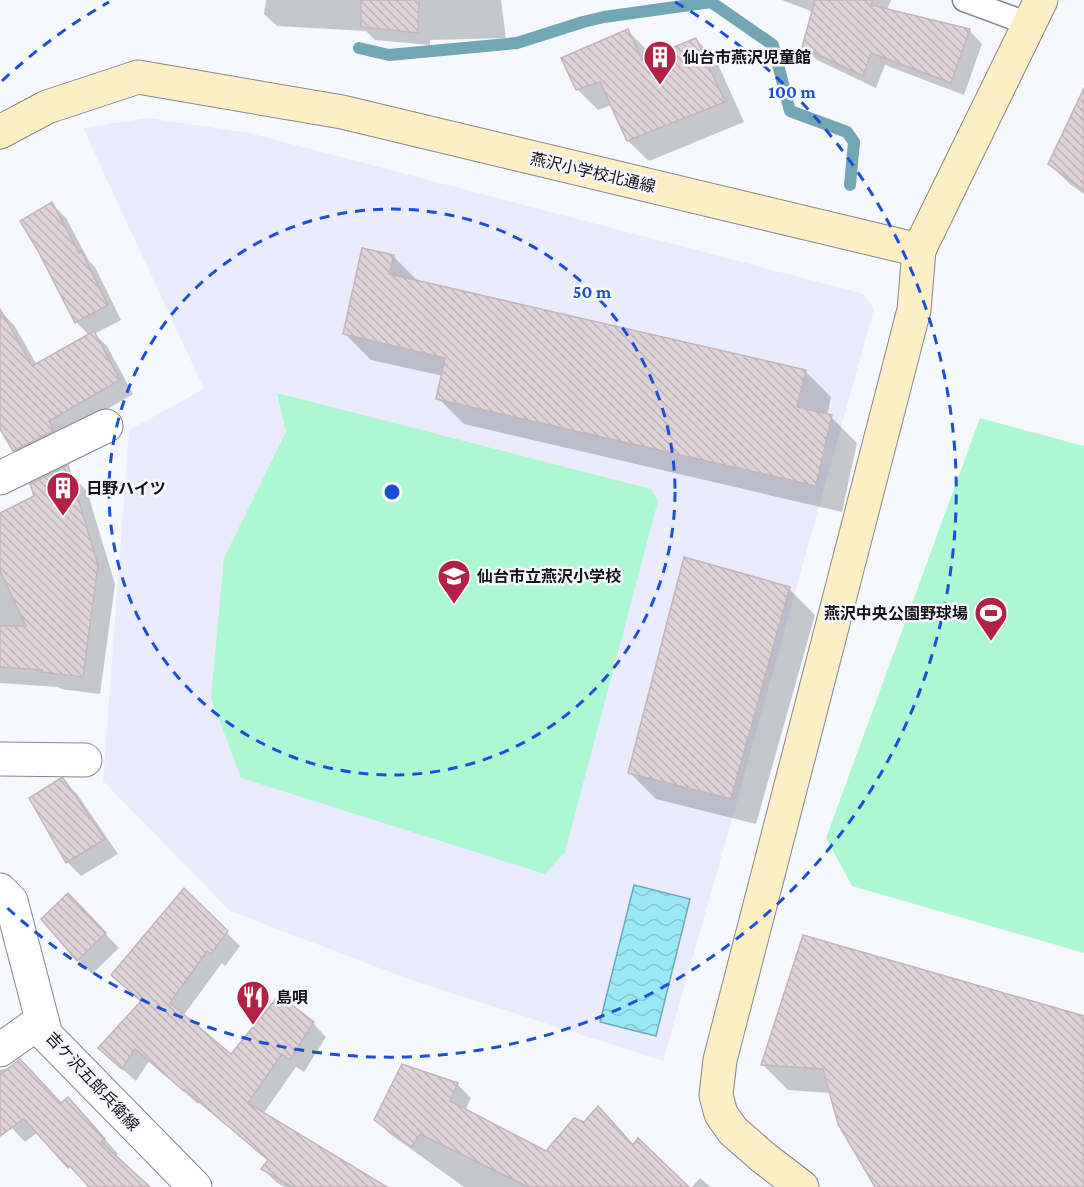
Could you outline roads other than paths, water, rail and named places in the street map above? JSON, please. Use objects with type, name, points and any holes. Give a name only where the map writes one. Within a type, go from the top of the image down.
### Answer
[{"type":"street","points":[[802,1187],[733,1131],[721,1114],[716,1095],[720,1060],[914,309],[919,250],[1035,12]]},
{"type":"street","name":"燕沢小学校北通線","points":[[0,132],[47,107],[138,77],[342,112],[919,250]]},
{"type":"street","points":[[0,478],[106,426]]},
{"type":"street","points":[[0,759],[85,760]]},
{"type":"street","name":"吉ケ沢五郎兵衛線","points":[[0,890],[11,902],[46,1035],[195,1187]]},
{"type":"street","points":[[0,1050],[42,1020]]},
{"type":"lane","points":[[964,0],[1035,12]]},
{"type":"water","points":[[634,885],[690,899],[656,1036],[600,1022]]},
{"type":"waterway","points":[[359,48],[389,55],[517,43],[604,17],[711,2],[773,45],[790,111],[847,132],[854,142],[850,185]]},
{"type":"place","name":"仙台市燕沢児童館","points":[[660,86]]},
{"type":"place","name":"日野ハイツ","points":[[63,517]]},
{"type":"place","name":"仙台市立燕沢小学校","points":[[454,605]]},
{"type":"place","name":"燕沢中央公園野球場","points":[[991,642]]},
{"type":"place","name":"島唄","points":[[253,1026]]}]
